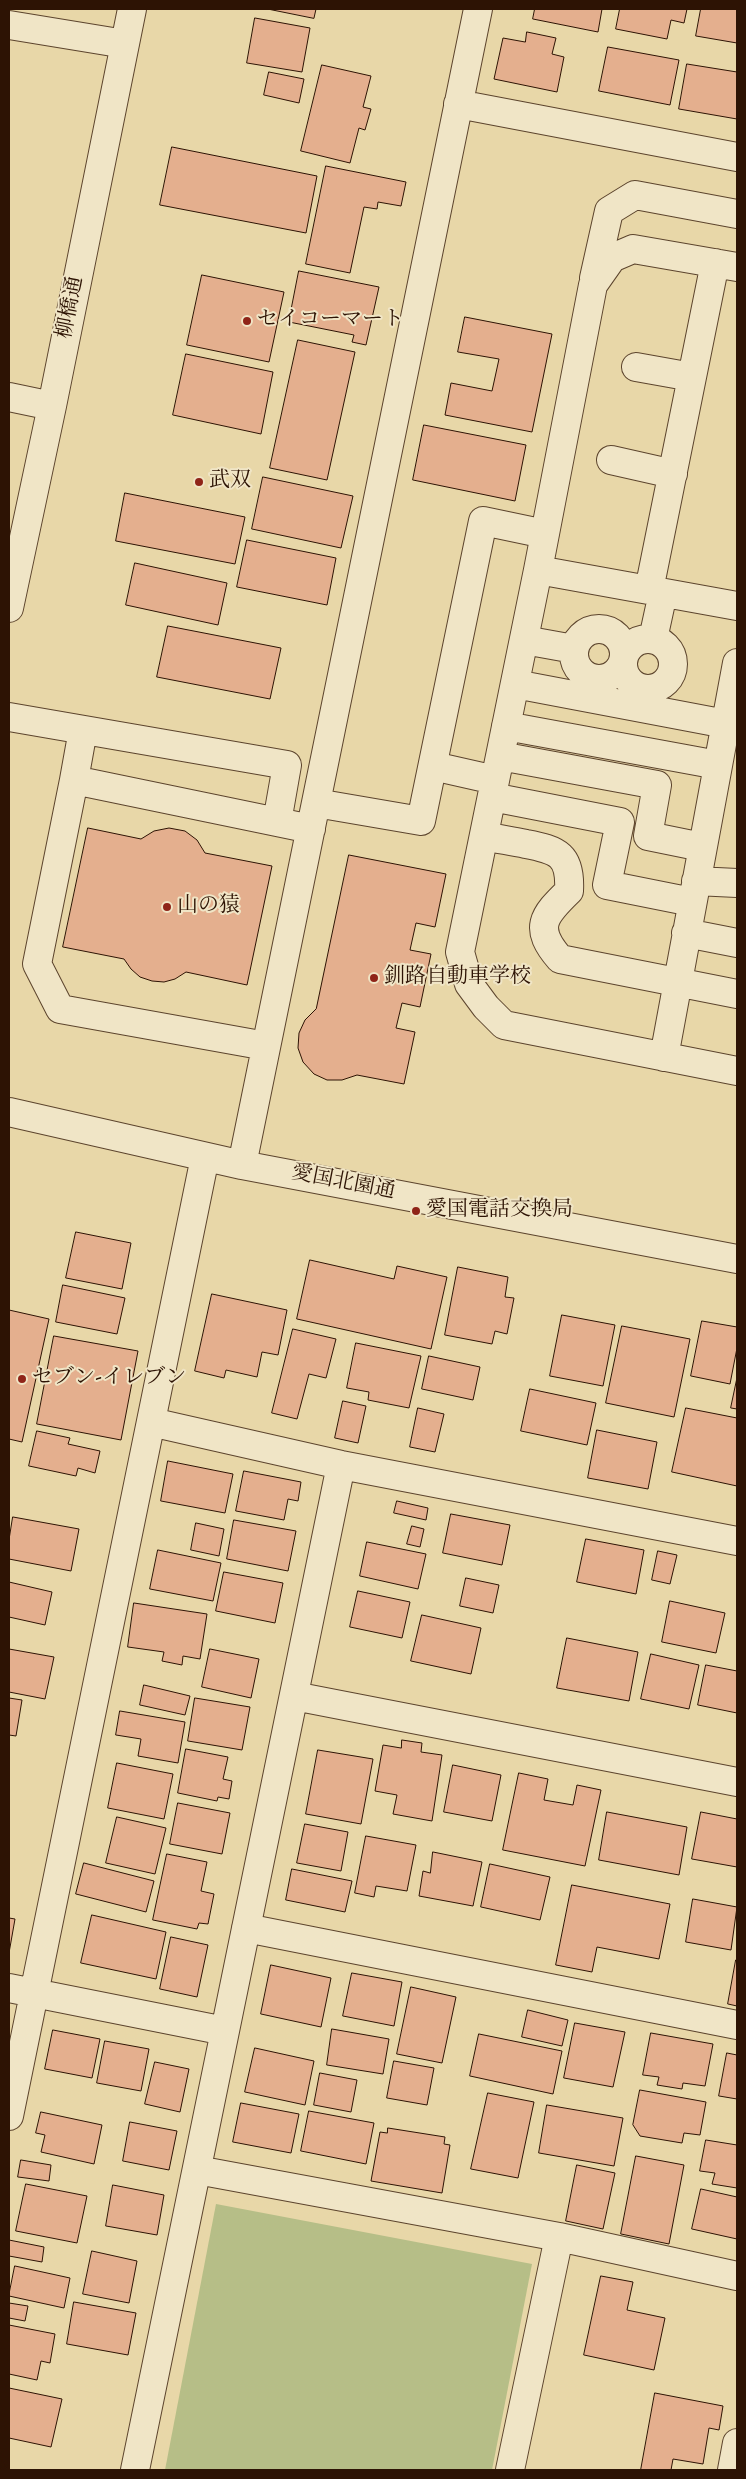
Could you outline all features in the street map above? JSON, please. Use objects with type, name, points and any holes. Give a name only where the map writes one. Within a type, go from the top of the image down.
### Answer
[{"type":"street","name":"柳橋通","points":[[9,608],[132,9]]},
{"type":"street","points":[[242,1165],[478,9]]},
{"type":"street","points":[[9,25],[124,44]]},
{"type":"street","points":[[458,104],[737,157]]},
{"type":"street","points":[[737,214],[634,195],[609,211],[460,952],[469,984],[486,1007],[504,1025],[737,1071]]},
{"type":"street","points":[[593,285],[612,258],[634,249],[726,265],[692,377],[673,474],[656,591],[653,639]]},
{"type":"street","points":[[636,368],[692,377]]},
{"type":"street","points":[[9,397],[52,406]]},
{"type":"street","points":[[611,460],[673,474]]},
{"type":"street","points":[[74,780],[277,822],[313,816],[421,821],[483,521],[545,534]]},
{"type":"street","points":[[538,570],[737,606]]},
{"type":"street","points":[[653,639],[645,639],[631,646],[624,660],[621,667],[609,678],[594,679],[580,671],[574,657],[574,649],[584,634],[600,629],[616,636],[622,642],[624,660],[626,676],[631,683],[646,689],[663,684],[669,678],[673,662],[667,647],[653,639]]},
{"type":"street","points":[[524,640],[574,649]]},
{"type":"street","points":[[664,1057],[737,663]]},
{"type":"street","points":[[515,684],[726,724]]},
{"type":"street","points":[[9,717],[287,765],[277,822]]},
{"type":"street","points":[[506,726],[718,766]]},
{"type":"street","points":[[83,730],[37,964],[60,1009],[266,1046]]},
{"type":"street","points":[[433,766],[496,778],[657,785],[648,836],[702,846]]},
{"type":"street","points":[[496,778],[620,822],[607,885],[694,891],[737,883]]},
{"type":"street","points":[[484,836],[552,849],[564,860],[570,877],[569,891],[547,912],[543,932],[548,946],[560,959],[677,984],[737,994]]},
{"type":"street","points":[[686,933],[737,943]]},
{"type":"street","name":"愛国北園通","points":[[9,1112],[242,1165],[737,1259]]},
{"type":"street","points":[[9,2116],[21,1991],[151,1422],[206,1157]]},
{"type":"street","points":[[151,1422],[341,1465],[737,1541]]},
{"type":"street","points":[[136,2470],[341,1465]]},
{"type":"street","points":[[294,1696],[737,1782]]},
{"type":"street","points":[[246,1928],[737,2025]]},
{"type":"street","points":[[21,1991],[225,2031]]},
{"type":"street","points":[[197,2170],[560,2237],[737,2276]]},
{"type":"street","points":[[510,2470],[560,2237]]},
{"type":"street","points":[[732,2470],[737,2443]]},
{"type":"green space","points":[[216,2204],[532,2264],[492,2470],[165,2470]]},
{"type":"building","points":[[268,9],[316,9],[314,18]]},
{"type":"building","points":[[535,9],[602,9],[598,32],[533,19]]},
{"type":"building","points":[[620,9],[687,9],[684,23],[671,20],[667,39],[616,29]]},
{"type":"building","points":[[701,9],[737,9],[737,43],[696,36]]},
{"type":"building","points":[[255,18],[310,28],[302,72],[247,63]]},
{"type":"building","points":[[527,32],[556,38],[552,54],[564,57],[557,92],[494,79],[503,38],[525,42]]},
{"type":"building","points":[[608,47],[679,60],[670,105],[599,91]]},
{"type":"building","points":[[687,64],[737,72],[737,119],[679,109]]},
{"type":"building","points":[[322,65],[371,76],[363,107],[371,109],[365,130],[359,128],[350,163],[301,151]]},
{"type":"building","points":[[269,72],[304,79],[299,103],[264,95]]},
{"type":"building","points":[[172,147],[317,176],[306,233],[160,205]]},
{"type":"building","points":[[326,166],[406,182],[401,206],[378,202],[377,209],[364,207],[350,273],[306,264]]},
{"type":"building","points":[[299,271],[379,287],[366,345],[352,342],[354,335],[289,322]]},
{"type":"building","points":[[202,275],[284,292],[269,362],[187,345]]},
{"type":"building","points":[[465,317],[552,334],[532,432],[445,415],[451,383],[492,391],[499,359],[458,352]]},
{"type":"building","points":[[298,340],[355,352],[327,480],[270,468]]},
{"type":"building","points":[[186,354],[273,372],[261,434],[173,415]]},
{"type":"building","points":[[424,425],[526,445],[515,501],[413,480]]},
{"type":"building","points":[[263,477],[353,496],[341,548],[252,529]]},
{"type":"building","points":[[125,493],[245,517],[235,564],[116,541]]},
{"type":"building","points":[[247,540],[336,558],[327,605],[237,587]]},
{"type":"building","points":[[135,563],[227,583],[218,625],[126,605]]},
{"type":"building","points":[[168,626],[281,648],[270,699],[157,677]]},
{"type":"building","name":"山の猿","points":[[88,828],[141,839],[154,831],[169,828],[185,831],[197,840],[205,853],[272,866],[247,985],[186,972],[175,979],[164,982],[152,981],[140,977],[124,959],[63,947]]},
{"type":"building","name":"釧路自動車学校","points":[[349,855],[446,874],[435,927],[416,923],[410,950],[431,954],[420,1007],[402,1003],[396,1028],[415,1032],[404,1084],[357,1075],[342,1080],[327,1080],[314,1074],[303,1062],[298,1048],[299,1033],[305,1020],[316,1009]]},
{"type":"building","points":[[76,1232],[131,1243],[122,1289],[66,1278]]},
{"type":"building","points":[[310,1260],[394,1279],[397,1266],[447,1277],[431,1349],[297,1319]]},
{"type":"building","points":[[458,1267],[508,1277],[505,1297],[514,1298],[507,1334],[495,1331],[492,1344],[445,1335]]},
{"type":"building","points":[[63,1285],[125,1298],[117,1334],[56,1322]]},
{"type":"building","points":[[212,1294],[287,1310],[278,1355],[262,1352],[257,1377],[226,1370],[224,1378],[195,1371]]},
{"type":"building","name":"セブン-イレブン","points":[[9,1310],[49,1319],[22,1442],[9,1439]]},
{"type":"building","points":[[562,1315],[615,1325],[603,1386],[550,1376]]},
{"type":"building","points":[[702,1321],[737,1327],[737,1348],[730,1384],[691,1376]]},
{"type":"building","points":[[622,1326],[690,1339],[674,1417],[606,1403]]},
{"type":"building","points":[[293,1329],[336,1339],[326,1378],[309,1374],[297,1419],[272,1413]]},
{"type":"building","points":[[54,1336],[138,1351],[121,1440],[37,1424]]},
{"type":"building","points":[[356,1343],[421,1356],[409,1408],[368,1400],[369,1392],[347,1388]]},
{"type":"building","points":[[429,1356],[480,1367],[473,1400],[422,1389]]},
{"type":"building","points":[[737,1378],[737,1409],[731,1408]]},
{"type":"building","points":[[530,1389],[596,1403],[587,1445],[521,1431]]},
{"type":"building","points":[[343,1401],[366,1406],[358,1443],[335,1438]]},
{"type":"building","points":[[418,1408],[444,1414],[435,1452],[410,1447]]},
{"type":"building","points":[[686,1408],[737,1418],[737,1486],[672,1472]]},
{"type":"building","points":[[597,1430],[657,1442],[648,1489],[588,1478]]},
{"type":"building","points":[[37,1431],[70,1438],[68,1444],[100,1451],[95,1473],[78,1468],[76,1476],[29,1466]]},
{"type":"building","points":[[168,1461],[233,1474],[225,1513],[161,1501]]},
{"type":"building","points":[[244,1471],[301,1482],[298,1501],[288,1499],[284,1520],[236,1511]]},
{"type":"building","points":[[397,1501],[428,1508],[426,1520],[394,1513]]},
{"type":"building","points":[[451,1514],[510,1525],[502,1565],[443,1553]]},
{"type":"building","points":[[13,1517],[79,1529],[71,1571],[9,1559],[9,1540]]},
{"type":"building","points":[[234,1520],[296,1531],[288,1571],[227,1559]]},
{"type":"building","points":[[196,1523],[224,1529],[219,1556],[191,1550]]},
{"type":"building","points":[[412,1526],[424,1529],[420,1547],[407,1544]]},
{"type":"building","points":[[586,1539],[644,1550],[636,1594],[577,1582]]},
{"type":"building","points":[[367,1542],[426,1554],[418,1589],[360,1576]]},
{"type":"building","points":[[158,1550],[221,1563],[213,1601],[150,1589]]},
{"type":"building","points":[[658,1551],[677,1555],[670,1584],[652,1580]]},
{"type":"building","points":[[224,1572],[283,1583],[275,1623],[216,1611]]},
{"type":"building","points":[[466,1578],[499,1585],[493,1613],[460,1606]]},
{"type":"building","points":[[9,1582],[52,1592],[45,1625],[9,1617]]},
{"type":"building","points":[[358,1591],[410,1602],[402,1638],[350,1627]]},
{"type":"building","points":[[670,1601],[725,1613],[716,1653],[662,1642]]},
{"type":"building","points":[[134,1603],[207,1614],[200,1659],[183,1656],[182,1665],[162,1661],[164,1652],[128,1647]]},
{"type":"building","points":[[422,1615],[481,1628],[471,1674],[411,1661]]},
{"type":"building","points":[[567,1638],[638,1652],[629,1701],[557,1688]]},
{"type":"building","points":[[9,1649],[54,1657],[45,1699],[9,1692]]},
{"type":"building","points":[[210,1649],[259,1659],[251,1698],[202,1687]]},
{"type":"building","points":[[651,1654],[699,1665],[689,1709],[641,1699]]},
{"type":"building","points":[[706,1665],[737,1671],[737,1713],[698,1705]]},
{"type":"building","points":[[144,1685],[190,1696],[185,1715],[140,1705]]},
{"type":"building","points":[[9,1698],[22,1700],[16,1736],[9,1735]]},
{"type":"building","points":[[195,1698],[250,1707],[242,1750],[188,1741]]},
{"type":"building","points":[[120,1711],[185,1722],[178,1763],[138,1756],[141,1739],[116,1735]]},
{"type":"building","points":[[402,1740],[422,1743],[421,1752],[442,1755],[432,1821],[393,1814],[397,1795],[375,1791],[383,1745],[401,1748]]},
{"type":"building","points":[[186,1749],[228,1757],[223,1779],[232,1781],[229,1799],[218,1797],[217,1801],[178,1793]]},
{"type":"building","points":[[318,1750],[373,1759],[361,1824],[306,1814]]},
{"type":"building","points":[[117,1763],[173,1774],[164,1819],[108,1808]]},
{"type":"building","points":[[453,1765],[501,1775],[492,1821],[444,1812]]},
{"type":"building","points":[[519,1773],[548,1779],[544,1800],[573,1805],[577,1785],[601,1790],[585,1866],[503,1850]]},
{"type":"building","points":[[178,1803],[230,1813],[222,1854],[170,1844]]},
{"type":"building","points":[[607,1812],[687,1827],[679,1875],[599,1860]]},
{"type":"building","points":[[701,1812],[737,1819],[737,1867],[692,1859]]},
{"type":"building","points":[[117,1817],[166,1828],[155,1874],[106,1863]]},
{"type":"building","points":[[305,1824],[348,1832],[341,1871],[297,1863]]},
{"type":"building","points":[[366,1836],[416,1845],[407,1891],[376,1886],[374,1897],[355,1893]]},
{"type":"building","points":[[433,1852],[482,1862],[473,1906],[419,1896],[423,1871],[430,1873]]},
{"type":"building","points":[[167,1854],[207,1862],[201,1891],[214,1894],[208,1924],[199,1923],[197,1929],[153,1920]]},
{"type":"building","points":[[84,1863],[154,1881],[146,1912],[76,1894]]},
{"type":"building","points":[[490,1864],[550,1877],[540,1920],[481,1907]]},
{"type":"building","points":[[292,1869],[352,1881],[345,1912],[286,1900]]},
{"type":"building","points":[[572,1885],[670,1904],[659,1959],[597,1947],[592,1972],[556,1965]]},
{"type":"building","points":[[693,1899],[737,1907],[731,1950],[686,1942]]},
{"type":"building","points":[[92,1915],[166,1932],[156,1979],[81,1963]]},
{"type":"building","points":[[9,1918],[15,1919],[9,1953]]},
{"type":"building","points":[[171,1937],[208,1945],[197,1997],[160,1989]]},
{"type":"building","points":[[737,1960],[737,2006],[728,2004]]},
{"type":"building","points":[[271,1965],[331,1978],[321,2027],[261,2014]]},
{"type":"building","points":[[352,1973],[402,1982],[394,2026],[343,2016]]},
{"type":"building","points":[[411,1987],[456,1997],[442,2063],[397,2054]]},
{"type":"building","points":[[528,2010],[568,2020],[562,2046],[522,2037]]},
{"type":"building","points":[[575,2023],[625,2032],[613,2087],[564,2078]]},
{"type":"building","points":[[332,2029],[389,2039],[383,2074],[327,2065]]},
{"type":"building","points":[[53,2030],[100,2039],[92,2078],[45,2069]]},
{"type":"building","points":[[651,2033],[713,2044],[705,2086],[683,2083],[682,2089],[657,2085],[659,2077],[643,2075]]},
{"type":"building","points":[[479,2034],[562,2051],[553,2094],[470,2076]]},
{"type":"building","points":[[105,2041],[149,2049],[141,2091],[97,2083]]},
{"type":"building","points":[[255,2048],[314,2061],[305,2105],[245,2092]]},
{"type":"building","points":[[727,2053],[737,2055],[737,2099],[719,2096]]},
{"type":"building","points":[[394,2061],[434,2068],[427,2105],[387,2098]]},
{"type":"building","points":[[155,2062],[189,2069],[180,2112],[145,2104]]},
{"type":"building","points":[[320,2073],[357,2080],[351,2112],[314,2105]]},
{"type":"building","points":[[640,2090],[706,2102],[700,2135],[684,2133],[682,2143],[640,2136],[633,2125]]},
{"type":"building","points":[[488,2093],[534,2102],[518,2178],[471,2169]]},
{"type":"building","points":[[241,2103],[299,2114],[291,2153],[233,2142]]},
{"type":"building","points":[[547,2105],[623,2118],[614,2166],[539,2153]]},
{"type":"building","points":[[309,2111],[374,2123],[366,2164],[301,2151]]},
{"type":"building","points":[[41,2112],[102,2125],[94,2164],[41,2152],[45,2135],[36,2133]]},
{"type":"building","points":[[130,2122],[177,2131],[169,2170],[123,2161]]},
{"type":"building","points":[[388,2128],[445,2137],[444,2144],[450,2145],[442,2193],[371,2181],[380,2132],[387,2133]]},
{"type":"building","points":[[706,2140],[737,2145],[737,2188],[712,2184],[715,2173],[700,2171]]},
{"type":"building","points":[[636,2156],[684,2165],[669,2244],[621,2234]]},
{"type":"building","points":[[21,2160],[51,2165],[49,2181],[18,2177]]},
{"type":"building","points":[[577,2165],[615,2173],[603,2229],[566,2221]]},
{"type":"building","points":[[26,2184],[87,2196],[77,2243],[16,2231]]},
{"type":"building","points":[[113,2185],[164,2195],[157,2235],[106,2226]]},
{"type":"building","points":[[701,2189],[737,2197],[737,2239],[692,2229]]},
{"type":"building","points":[[9,2240],[44,2247],[42,2262],[9,2256]]},
{"type":"building","points":[[92,2251],[137,2261],[129,2303],[83,2294]]},
{"type":"building","points":[[15,2266],[70,2278],[64,2308],[9,2296]]},
{"type":"building","points":[[601,2276],[633,2282],[627,2310],[665,2318],[654,2370],[584,2355]]},
{"type":"building","points":[[74,2302],[136,2313],[128,2355],[67,2344]]},
{"type":"building","points":[[9,2303],[28,2306],[25,2321],[9,2318]]},
{"type":"building","points":[[9,2325],[55,2334],[50,2363],[41,2361],[37,2380],[9,2374]]},
{"type":"building","points":[[9,2388],[62,2399],[51,2447],[9,2438]]},
{"type":"building","points":[[655,2393],[723,2406],[719,2430],[709,2428],[703,2464],[673,2459],[671,2470],[641,2470]]},
{"type":"place","name":"セイコーマート","points":[[247,321]]},
{"type":"place","name":"武双","points":[[199,482]]},
{"type":"place","name":"山の猿","points":[[167,907]]},
{"type":"place","name":"釧路自動車学校","points":[[374,978]]},
{"type":"place","name":"愛国電話交換局","points":[[416,1211]]},
{"type":"place","name":"セブン-イレブン","points":[[22,1379]]}]
